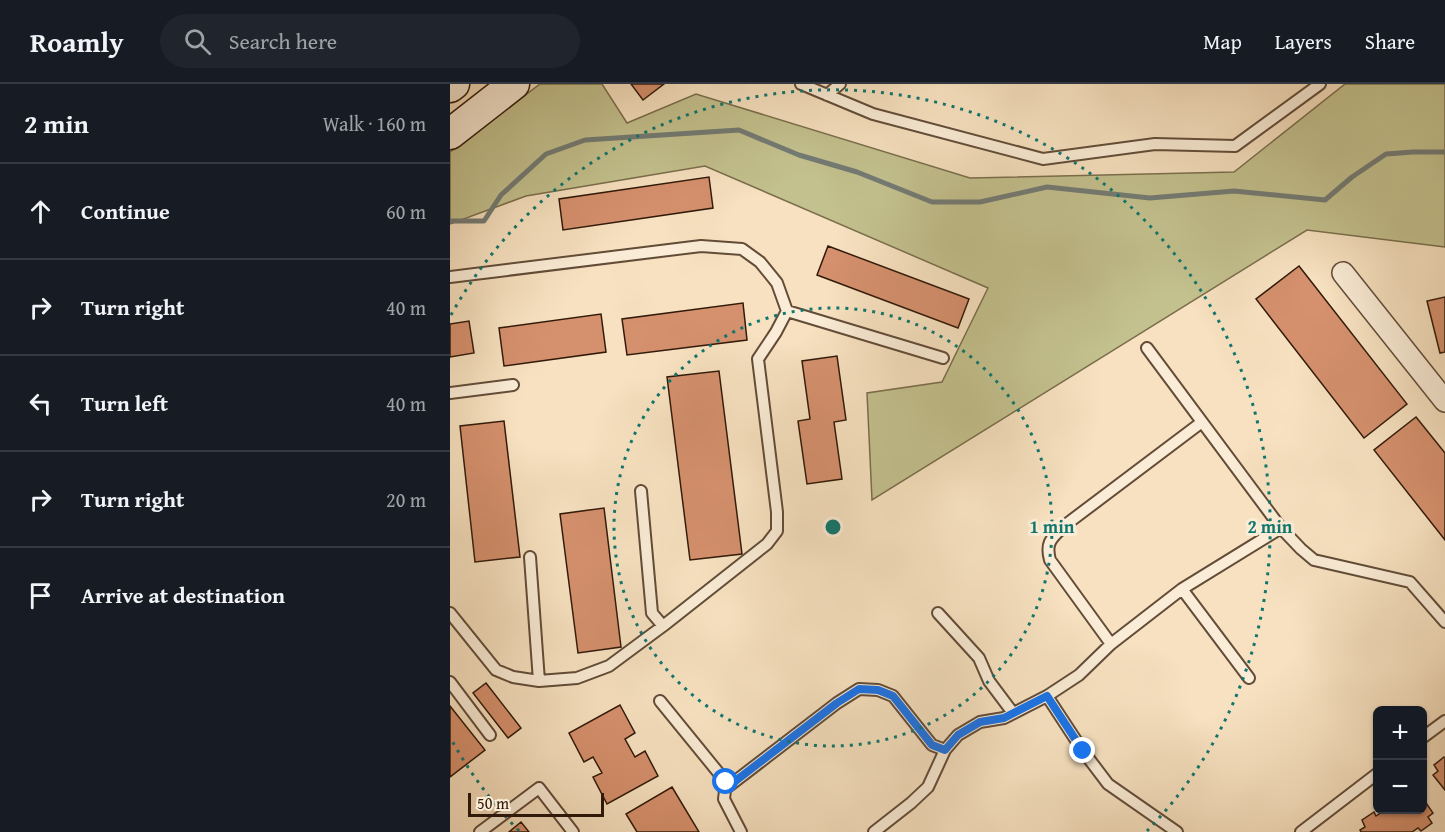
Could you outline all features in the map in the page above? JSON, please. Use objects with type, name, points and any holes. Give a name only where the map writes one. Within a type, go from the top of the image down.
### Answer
[{"type":"street","points":[[450,87],[454,84]]},
{"type":"street","points":[[450,134],[499,88]]},
{"type":"street","points":[[1343,273],[1437,377],[1445,401]]},
{"type":"lane","points":[[801,84],[873,114],[1043,159],[1155,144],[1235,146],[1320,84]]},
{"type":"lane","points":[[827,95],[840,84]]},
{"type":"lane","points":[[450,277],[701,246],[742,249],[760,262],[777,283],[787,311],[758,359],[777,513],[777,531],[767,544],[609,666],[577,678],[538,681],[513,677],[496,670],[450,613]]},
{"type":"lane","points":[[787,311],[943,358]]},
{"type":"lane","points":[[1147,348],[1281,528],[1301,549],[1314,560],[1410,582],[1445,622]]},
{"type":"lane","points":[[450,393],[513,385]]},
{"type":"lane","points":[[1111,644],[1050,560],[1047,550],[1052,538],[1064,526],[1202,422]]},
{"type":"lane","points":[[641,491],[652,613],[663,626]]},
{"type":"lane","points":[[874,832],[928,788],[945,750],[958,735],[980,722],[1004,718],[1047,696],[1080,675],[1111,644],[1182,589],[1281,528]]},
{"type":"lane","points":[[530,557],[538,681]]},
{"type":"lane","points":[[1182,589],[1249,678]]},
{"type":"lane","points":[[939,613],[979,658],[989,681],[1013,713]]},
{"type":"lane","points":[[450,682],[490,735]]},
{"type":"lane","points":[[725,789],[859,689],[878,690],[893,696],[932,745],[945,750]]},
{"type":"lane","points":[[1047,696],[1108,784],[1177,832]]},
{"type":"lane","points":[[660,701],[726,782],[724,799],[741,832]]},
{"type":"lane","points":[[1427,734],[1445,721]]},
{"type":"lane","points":[[1301,832],[1373,776]]},
{"type":"lane","points":[[480,832],[539,788],[573,832]]},
{"type":"shaded area","points":[[540,84],[602,84],[627,123],[696,94],[970,178],[1234,172],[1345,84],[1445,84],[1445,247],[1307,230],[872,500],[867,393],[942,382],[988,288],[705,166],[526,196],[450,224],[450,152]]},
{"type":"building","points":[[631,84],[664,84],[643,100]]},
{"type":"building","points":[[709,177],[713,208],[563,230],[559,199]]},
{"type":"building","points":[[828,246],[969,299],[958,328],[817,275]]},
{"type":"building","points":[[1299,266],[1407,404],[1364,438],[1256,299]]},
{"type":"building","points":[[1445,297],[1445,352],[1440,353],[1427,301]]},
{"type":"building","points":[[743,303],[747,340],[627,355],[622,319]]},
{"type":"building","points":[[601,314],[606,352],[504,366],[499,328]]},
{"type":"building","points":[[469,321],[474,353],[450,357],[450,324]]},
{"type":"building","points":[[837,356],[846,420],[834,422],[842,479],[807,484],[798,421],[810,419],[802,361]]},
{"type":"building","points":[[719,371],[742,554],[690,560],[667,377]]},
{"type":"building","points":[[1416,417],[1445,453],[1445,540],[1374,450]]},
{"type":"building","points":[[504,421],[520,557],[475,562],[460,426]]},
{"type":"building","points":[[604,508],[621,647],[578,653],[560,514]]},
{"type":"building","points":[[486,683],[521,728],[508,738],[473,693]]},
{"type":"building","points":[[620,705],[635,733],[625,739],[635,757],[645,751],[658,776],[607,804],[593,777],[602,773],[593,757],[584,762],[569,733]]},
{"type":"building","points":[[450,706],[485,750],[450,777]]},
{"type":"building","points":[[1444,757],[1445,790],[1433,775],[1438,771],[1434,765]]},
{"type":"building","points":[[672,787],[699,832],[637,832],[626,814]]},
{"type":"building","points":[[1427,804],[1433,813],[1428,817],[1432,823],[1421,831],[1418,828],[1412,832],[1361,832],[1360,830],[1365,827],[1362,820],[1373,813],[1376,816],[1379,814],[1427,814]]},
{"type":"building","points":[[521,822],[529,832],[509,832]]},
{"type":"waterway","points":[[450,221],[484,221],[501,195],[546,154],[585,140],[739,130],[799,155],[857,172],[932,202],[980,202],[1047,187],[1150,198],[1234,191],[1325,200],[1352,177],[1386,154],[1445,152]]},
{"type":"route","points":[[726,782],[725,789],[837,703],[859,689],[878,690],[893,696],[932,745],[945,750],[958,735],[980,722],[1004,718],[1047,696],[1083,751]]}]
